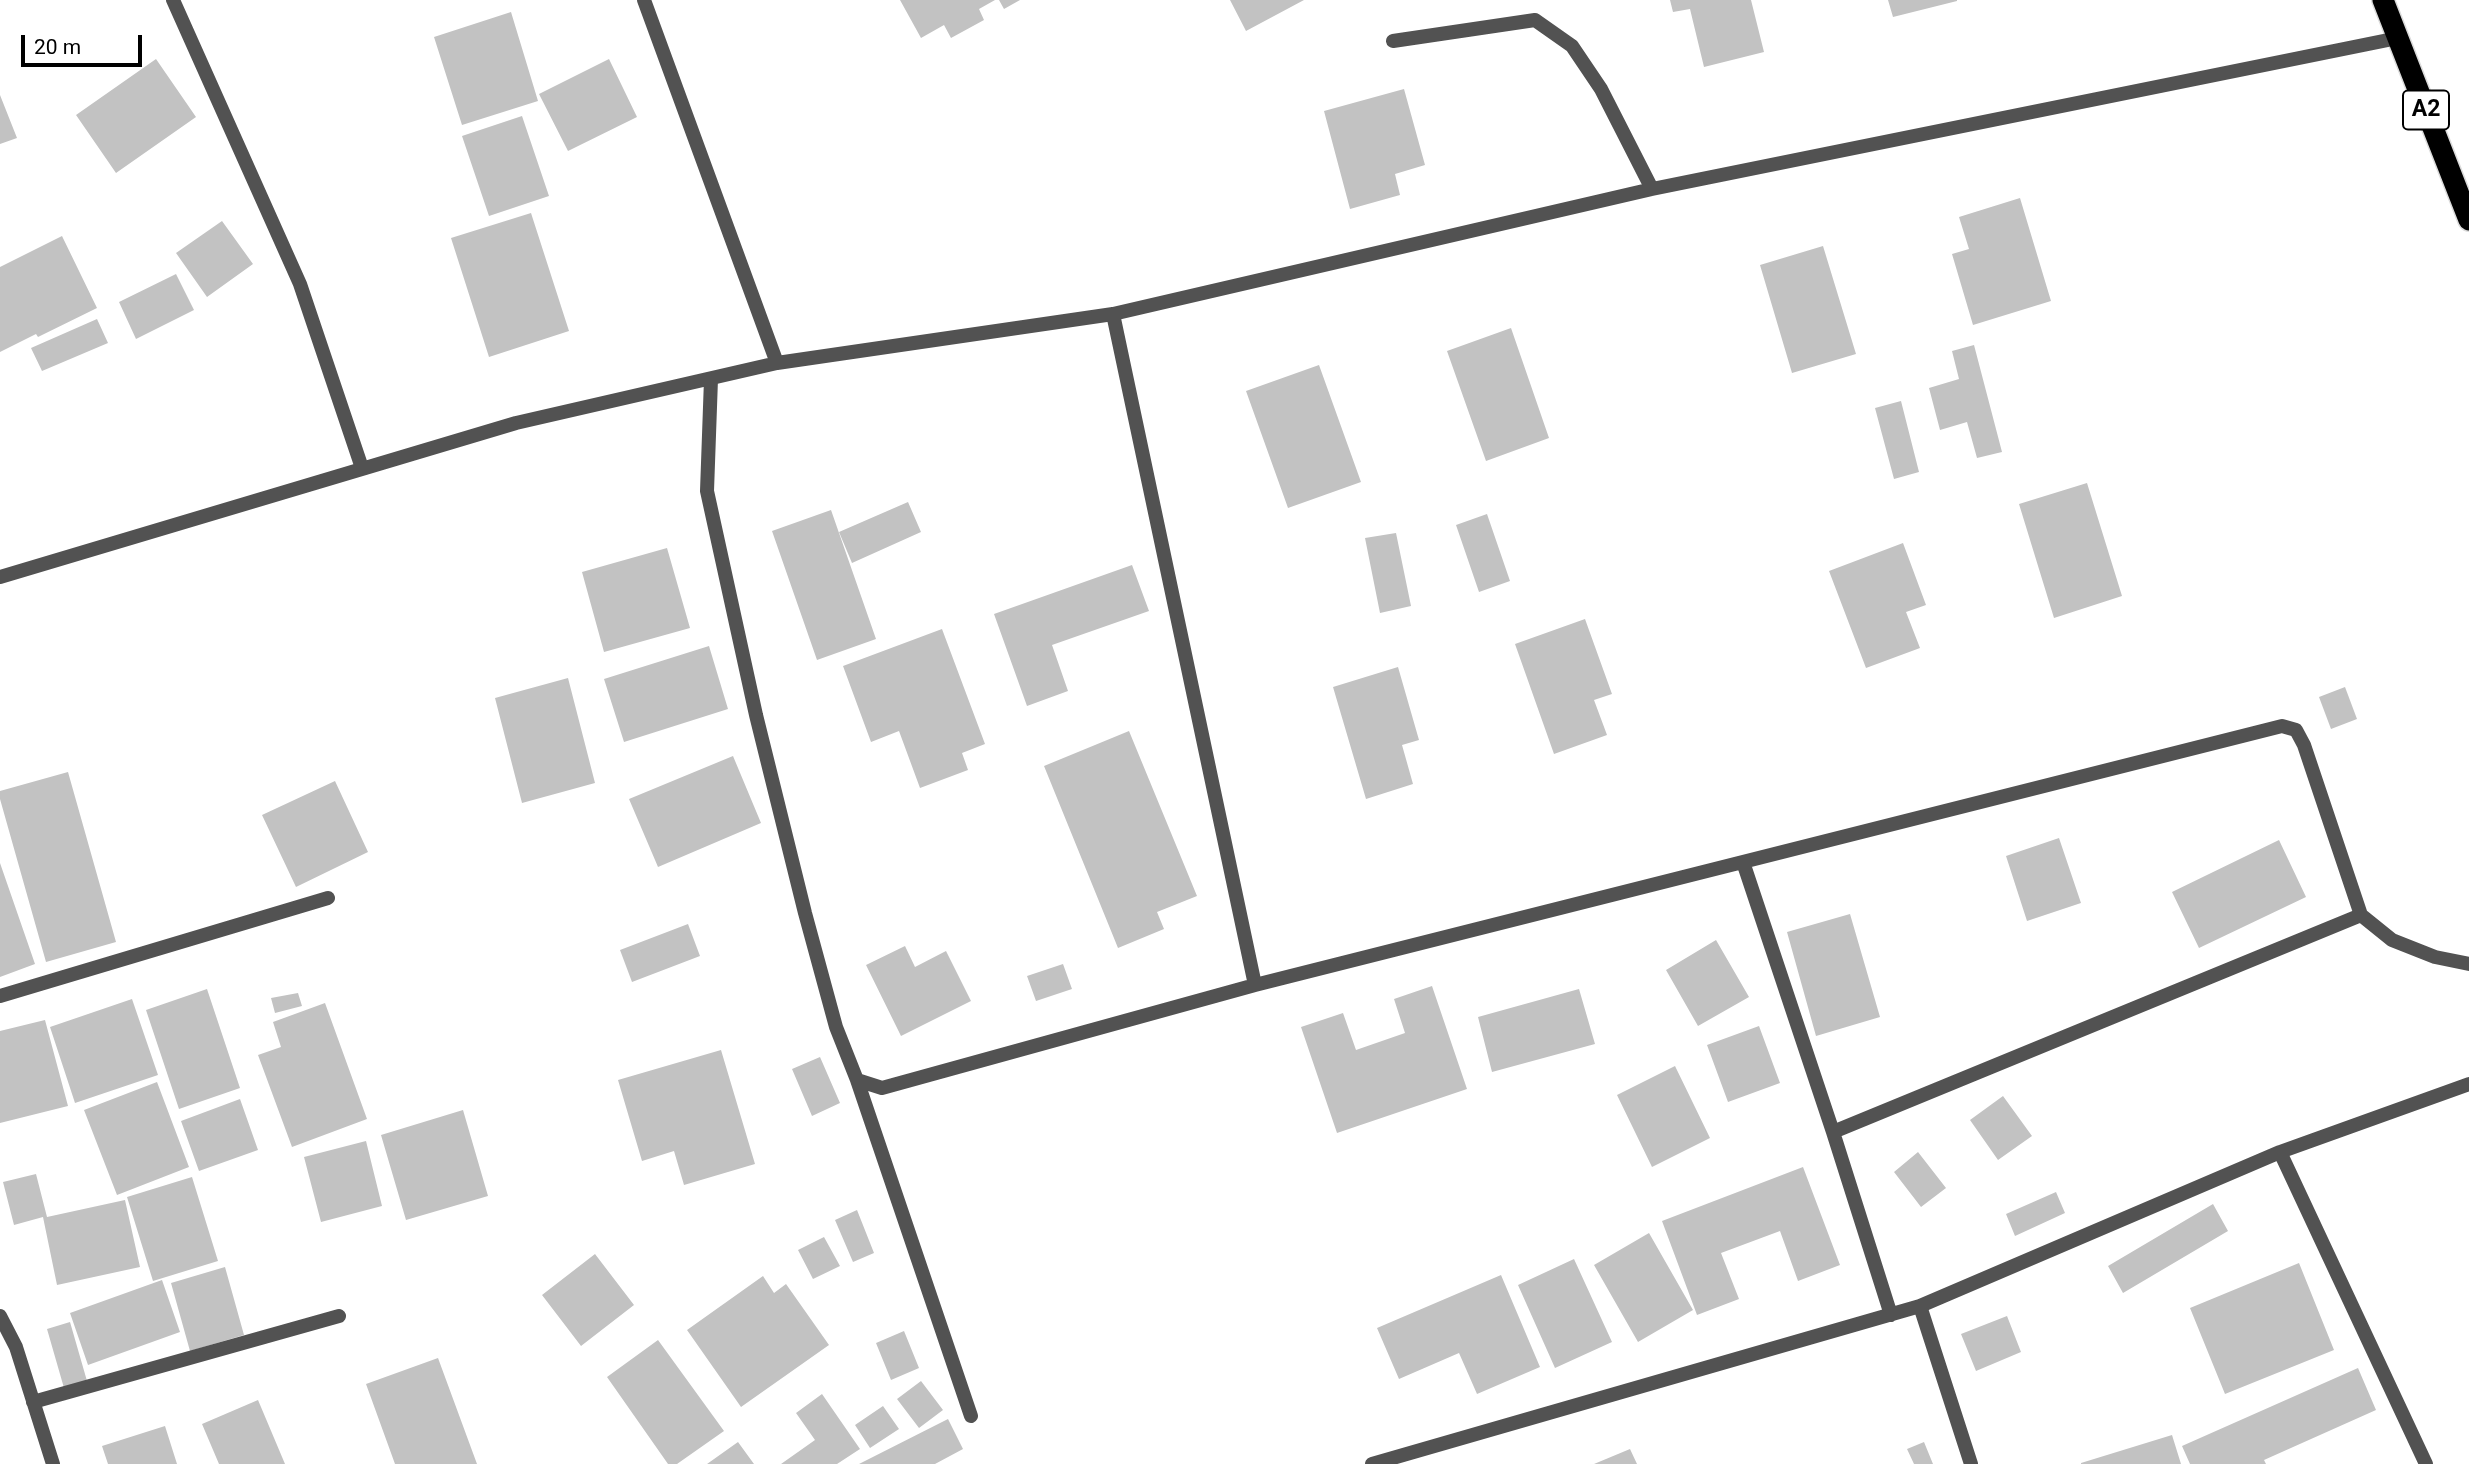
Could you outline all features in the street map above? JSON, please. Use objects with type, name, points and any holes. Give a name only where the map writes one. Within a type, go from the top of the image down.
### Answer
[{"type":"highway","name":"A2","points":[[2383,0],[2469,220]]},
{"type":"street","points":[[173,0],[300,284],[362,468]]},
{"type":"street","points":[[644,0],[777,363]]},
{"type":"street","points":[[1393,41],[1535,20],[1572,46],[1601,89],[1653,189]]},
{"type":"street","points":[[0,576],[516,423],[777,363],[1113,314],[1653,189],[2398,38]]},
{"type":"street","points":[[1113,314],[1255,985]]},
{"type":"street","points":[[711,379],[707,491],[756,715],[805,913],[836,1027],[857,1080],[971,1416]]},
{"type":"street","points":[[857,1080],[882,1088],[1255,985],[2282,726],[2296,730],[2304,745],[2361,915],[2392,940],[2435,957],[2469,964]]},
{"type":"street","points":[[1743,862],[1891,1315]]},
{"type":"street","points":[[0,996],[328,898]]},
{"type":"street","points":[[1833,1132],[2361,915]]},
{"type":"street","points":[[1372,1464],[1920,1306],[2280,1152],[2469,1084]]},
{"type":"street","points":[[2280,1152],[2426,1464]]},
{"type":"street","points":[[1920,1306],[1971,1464]]},
{"type":"street","points":[[0,1316],[16,1347],[53,1464]]},
{"type":"street","points":[[33,1402],[339,1316]]},
{"type":"building","points":[[900,0],[995,0],[979,9],[984,20],[951,38],[944,25],[921,38]]},
{"type":"building","points":[[999,0],[1020,0],[1004,9]]},
{"type":"building","points":[[1230,0],[1304,0],[1246,31]]},
{"type":"building","points":[[1670,0],[1751,0],[1764,52],[1704,67],[1690,9],[1673,12]]},
{"type":"building","points":[[1888,0],[1957,0],[1957,1],[1893,17]]},
{"type":"building","points":[[511,12],[538,101],[462,125],[434,37]]},
{"type":"building","points":[[156,59],[196,117],[116,173],[76,115]]},
{"type":"building","points":[[609,59],[637,117],[568,151],[539,94]]},
{"type":"building","points":[[1404,89],[1425,165],[1395,174],[1400,195],[1350,209],[1324,111]]},
{"type":"building","points":[[0,95],[17,138],[0,144]]},
{"type":"building","points":[[522,116],[549,196],[489,216],[462,136]]},
{"type":"building","points":[[2020,198],[2051,301],[1973,325],[1952,254],[1969,249],[1959,217]]},
{"type":"building","points":[[531,213],[569,331],[489,357],[451,238]]},
{"type":"building","points":[[222,221],[253,264],[207,297],[176,253]]},
{"type":"building","points":[[62,236],[97,308],[0,352],[0,267]]},
{"type":"building","points":[[1823,246],[1856,354],[1792,373],[1760,265]]},
{"type":"building","points":[[176,274],[194,310],[136,339],[119,302]]},
{"type":"building","points":[[97,319],[108,343],[42,371],[31,348]]},
{"type":"building","points":[[1511,328],[1549,438],[1486,461],[1447,351]]},
{"type":"building","points":[[1974,345],[2002,452],[1977,458],[1967,422],[1940,430],[1929,388],[1959,379],[1952,351]]},
{"type":"building","points":[[1319,365],[1361,482],[1288,508],[1246,391]]},
{"type":"building","points":[[1901,401],[1919,472],[1894,479],[1875,408]]},
{"type":"building","points":[[2087,483],[2122,596],[2054,618],[2019,504]]},
{"type":"building","points":[[908,502],[921,532],[852,563],[839,532]]},
{"type":"building","points":[[831,510],[876,639],[817,660],[772,531]]},
{"type":"building","points":[[1487,514],[1510,581],[1479,592],[1456,525]]},
{"type":"building","points":[[1396,533],[1411,606],[1380,613],[1365,538]]},
{"type":"building","points":[[1903,543],[1926,605],[1906,612],[1920,648],[1866,668],[1829,571]]},
{"type":"building","points":[[667,548],[690,628],[604,652],[582,572]]},
{"type":"building","points":[[1132,565],[1149,611],[1052,645],[1068,691],[1027,706],[994,614]]},
{"type":"building","points":[[1585,619],[1612,694],[1594,700],[1607,735],[1554,754],[1515,644]]},
{"type":"building","points":[[942,629],[985,744],[962,753],[968,770],[920,788],[899,731],[871,742],[843,666]]},
{"type":"building","points":[[709,646],[728,709],[624,742],[604,679]]},
{"type":"building","points":[[1398,667],[1419,740],[1402,745],[1413,784],[1366,799],[1333,687]]},
{"type":"building","points":[[568,678],[595,783],[522,803],[495,698]]},
{"type":"building","points":[[2345,687],[2357,719],[2331,729],[2319,697]]},
{"type":"building","points":[[1129,731],[1197,896],[1157,912],[1164,929],[1118,948],[1044,766]]},
{"type":"building","points":[[733,756],[761,823],[658,867],[629,799]]},
{"type":"building","points":[[68,772],[116,942],[46,962],[0,791]]},
{"type":"building","points":[[335,781],[368,852],[296,887],[262,815]]},
{"type":"building","points":[[2059,838],[2081,903],[2027,921],[2006,856]]},
{"type":"building","points":[[2279,840],[2306,897],[2199,948],[2172,892]]},
{"type":"building","points":[[0,863],[35,964],[0,977]]},
{"type":"building","points":[[1850,914],[1880,1017],[1816,1036],[1787,932]]},
{"type":"building","points":[[688,924],[700,956],[632,982],[620,950]]},
{"type":"building","points":[[1716,940],[1749,997],[1698,1026],[1666,970]]},
{"type":"building","points":[[905,946],[915,967],[946,951],[971,1001],[901,1036],[866,965]]},
{"type":"building","points":[[1063,964],[1072,989],[1036,1001],[1027,976]]},
{"type":"building","points":[[1432,986],[1467,1089],[1337,1133],[1301,1027],[1343,1013],[1356,1050],[1405,1033],[1394,999]]},
{"type":"building","points":[[207,989],[240,1088],[179,1109],[146,1010]]},
{"type":"building","points":[[1579,989],[1595,1044],[1492,1072],[1478,1017]]},
{"type":"building","points":[[298,993],[302,1006],[275,1013],[271,998]]},
{"type":"building","points":[[132,999],[158,1075],[75,1103],[50,1027]]},
{"type":"building","points":[[325,1003],[367,1119],[292,1147],[258,1055],[281,1047],[273,1022]]},
{"type":"building","points":[[45,1020],[68,1106],[0,1123],[0,1031]]},
{"type":"building","points":[[1759,1026],[1780,1083],[1728,1102],[1707,1045]]},
{"type":"building","points":[[721,1050],[755,1164],[684,1185],[674,1151],[642,1161],[618,1080]]},
{"type":"building","points":[[820,1057],[840,1103],[812,1116],[792,1069]]},
{"type":"building","points":[[1675,1066],[1710,1138],[1652,1167],[1617,1095]]},
{"type":"building","points":[[157,1082],[189,1167],[117,1195],[84,1110]]},
{"type":"building","points":[[2003,1096],[2032,1136],[1998,1160],[1970,1120]]},
{"type":"building","points":[[240,1099],[258,1150],[199,1171],[181,1121]]},
{"type":"building","points":[[463,1110],[488,1196],[406,1220],[381,1135]]},
{"type":"building","points":[[366,1141],[382,1206],[321,1222],[304,1157]]},
{"type":"building","points":[[1918,1152],[1946,1188],[1921,1207],[1894,1172]]},
{"type":"building","points":[[1803,1167],[1840,1265],[1798,1281],[1780,1231],[1721,1253],[1739,1299],[1697,1315],[1662,1221]]},
{"type":"building","points":[[36,1174],[47,1217],[125,1200],[140,1267],[57,1285],[43,1217],[14,1225],[3,1182]]},
{"type":"building","points":[[192,1177],[218,1261],[153,1281],[127,1197]]},
{"type":"building","points":[[2056,1192],[2065,1213],[2015,1236],[2006,1214]]},
{"type":"building","points":[[2213,1204],[2228,1231],[2123,1293],[2108,1266]]},
{"type":"building","points":[[857,1210],[874,1253],[853,1262],[835,1220]]},
{"type":"building","points":[[1649,1233],[1693,1310],[1638,1342],[1594,1265]]},
{"type":"building","points":[[824,1237],[840,1266],[813,1279],[798,1250]]},
{"type":"building","points":[[595,1254],[634,1305],[581,1346],[542,1295]]},
{"type":"building","points":[[1574,1259],[1612,1342],[1555,1368],[1518,1285]]},
{"type":"building","points":[[2299,1263],[2334,1350],[2225,1394],[2190,1308]]},
{"type":"building","points":[[225,1267],[244,1335],[190,1351],[171,1283]]},
{"type":"building","points":[[1501,1275],[1540,1367],[1477,1394],[1459,1353],[1399,1379],[1377,1328]]},
{"type":"building","points":[[763,1276],[774,1293],[786,1284],[829,1345],[741,1407],[687,1330]]},
{"type":"building","points":[[162,1280],[180,1332],[88,1365],[70,1313]]},
{"type":"building","points":[[2007,1316],[2021,1352],[1976,1371],[1961,1334]]},
{"type":"building","points":[[70,1322],[87,1381],[64,1388],[47,1329]]},
{"type":"building","points":[[904,1331],[919,1368],[891,1380],[876,1343]]},
{"type":"building","points":[[658,1340],[724,1431],[677,1464],[668,1464],[607,1377]]},
{"type":"building","points":[[438,1358],[477,1464],[395,1464],[366,1384]]},
{"type":"building","points":[[2358,1368],[2376,1410],[2264,1460],[2266,1464],[2190,1464],[2182,1446]]},
{"type":"building","points":[[921,1381],[943,1410],[919,1428],[897,1399]]},
{"type":"building","points":[[822,1394],[860,1449],[837,1464],[781,1464],[815,1440],[796,1413]]},
{"type":"building","points":[[258,1400],[285,1464],[219,1464],[202,1424]]},
{"type":"building","points":[[883,1406],[899,1429],[870,1448],[855,1425]]},
{"type":"building","points":[[948,1419],[963,1449],[935,1464],[859,1464]]},
{"type":"building","points":[[165,1426],[177,1464],[108,1464],[102,1446]]},
{"type":"building","points":[[2172,1435],[2181,1464],[2081,1464],[2081,1463]]},
{"type":"building","points":[[738,1442],[754,1464],[707,1464]]},
{"type":"building","points":[[1924,1442],[1933,1464],[1914,1464],[1907,1449]]},
{"type":"building","points":[[1630,1449],[1637,1464],[1594,1464]]}]
